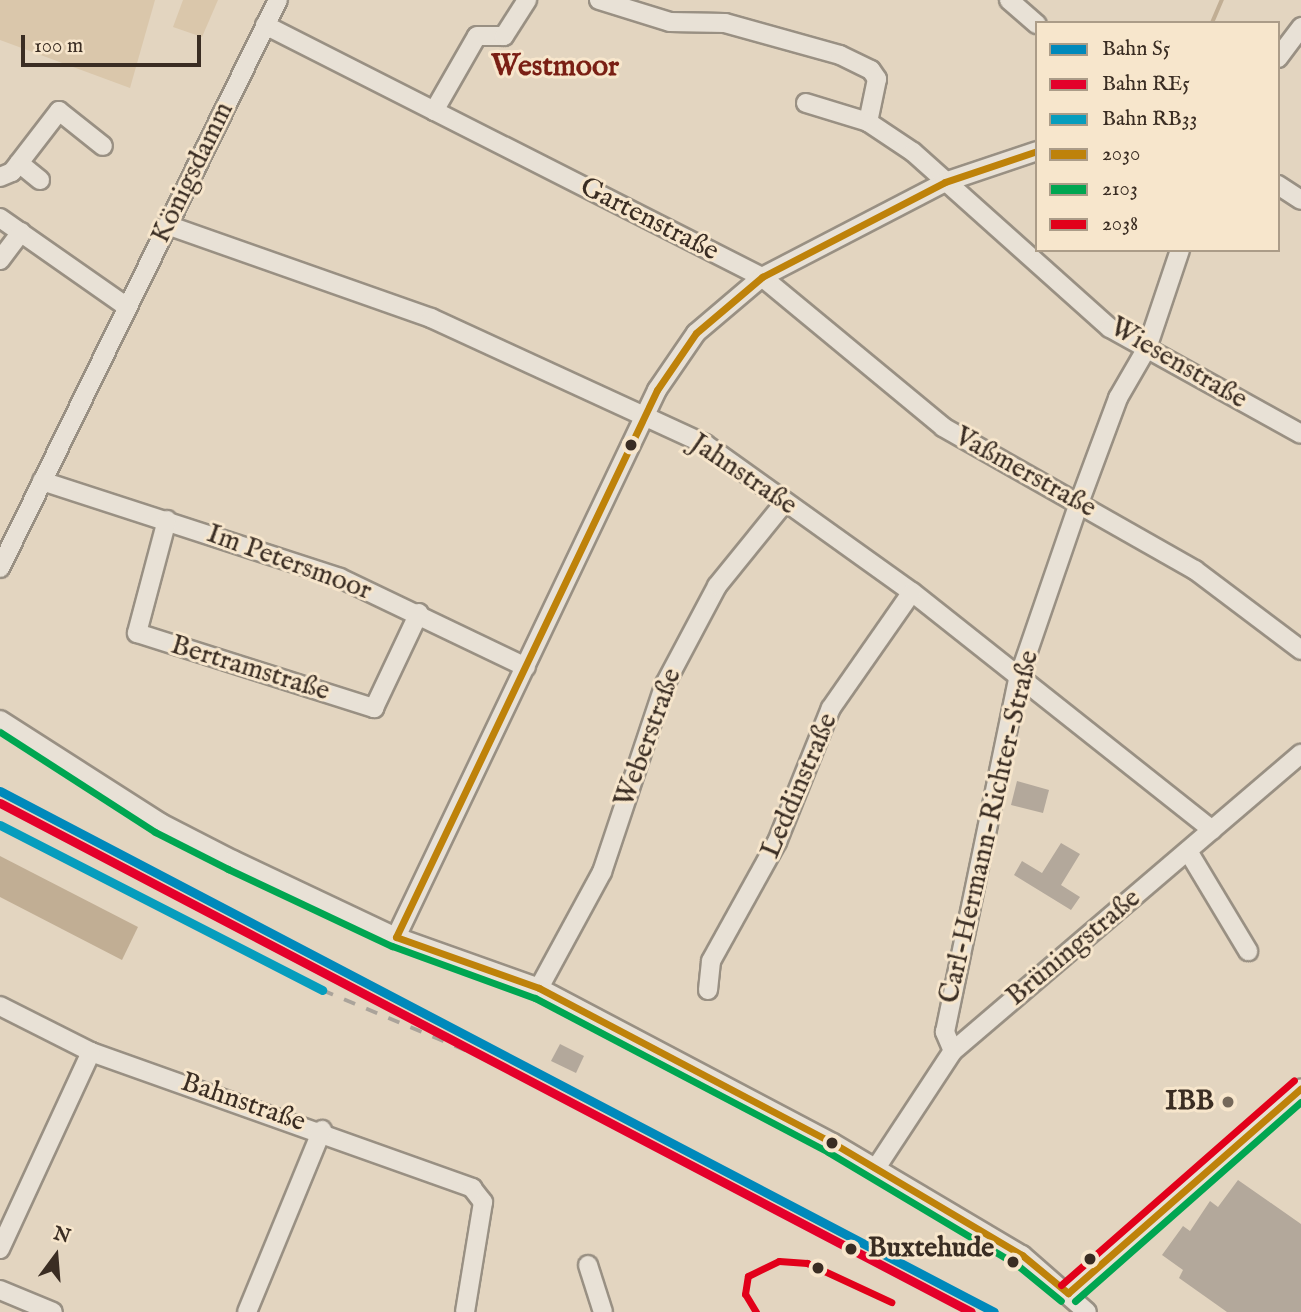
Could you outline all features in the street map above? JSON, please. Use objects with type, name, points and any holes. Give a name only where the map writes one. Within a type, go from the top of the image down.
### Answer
[{"type":"street","name":"Königsdamm","points":[[0,568],[278,0]]},
{"type":"street","points":[[434,111],[477,36],[504,36],[527,0]]},
{"type":"street","points":[[599,0],[670,22],[735,25],[840,55],[871,70],[877,79],[868,122]]},
{"type":"street","points":[[1009,0],[1035,22]]},
{"type":"street","name":"Gartenstraße","points":[[265,26],[762,277]]},
{"type":"street","points":[[1280,55],[1301,27]]},
{"type":"street","name":"Wiesenstraße","points":[[806,103],[868,122],[945,182],[1110,328],[1301,434]]},
{"type":"street","points":[[0,177],[19,163],[59,111],[103,146]]},
{"type":"street","points":[[396,937],[645,419],[696,333],[762,277],[945,182],[1035,152]]},
{"type":"street","points":[[19,163],[40,180]]},
{"type":"street","points":[[1280,186],[1301,200]]},
{"type":"street","points":[[0,218],[127,307]]},
{"type":"street","name":"Jahnstraße","points":[[167,225],[431,318],[645,419],[705,444],[912,592],[1018,680],[1212,830]]},
{"type":"street","points":[[0,260],[22,232]]},
{"type":"street","name":"Carl-Hermann-Richter-Straße","points":[[953,1051],[945,1032],[1018,680],[1118,398],[1147,348],[1179,252]]},
{"type":"street","name":"Vaßmerstraße","points":[[762,277],[943,427],[1195,570],[1301,650]]},
{"type":"street","name":"Im Petersmoor","points":[[42,481],[340,578],[419,613],[526,667]]},
{"type":"street","name":"Weberstraße","points":[[539,988],[602,872],[665,684],[681,652],[717,586],[785,502]]},
{"type":"street","name":"Bertramstraße","points":[[167,520],[137,633],[373,708],[419,613]]},
{"type":"street","name":"Leddinstraße","points":[[708,990],[711,961],[768,861],[831,709],[912,592]]},
{"type":"street","points":[[0,720],[161,823],[396,937],[539,988],[876,1168],[1022,1255],[1087,1312]]},
{"type":"street","name":"Brüningstraße","points":[[876,1168],[953,1051],[1301,754]]},
{"type":"street","points":[[1188,851],[1248,951]]},
{"type":"street","name":"Bahnstraße","points":[[0,1006],[92,1052],[322,1130],[472,1188],[483,1202],[465,1312]]},
{"type":"street","points":[[0,1250],[92,1052]]},
{"type":"street","points":[[1068,1293],[1301,1088]]},
{"type":"street","points":[[247,1312],[322,1130]]},
{"type":"street","points":[[588,1265],[603,1312]]},
{"type":"street","points":[[0,1290],[53,1312]]},
{"type":"shaded area","points":[[0,0],[155,0],[130,88],[0,40]]},
{"type":"shaded area","points":[[183,0],[218,0],[202,37],[173,27]]},
{"type":"shaded area","points":[[0,856],[138,927],[122,960],[0,897]]},
{"type":"building","points":[[1017,781],[1049,790],[1043,813],[1011,805]]},
{"type":"building","points":[[1061,843],[1080,854],[1061,885],[1080,897],[1071,910],[1014,875],[1022,861],[1042,873]]},
{"type":"building","points":[[560,1044],[584,1056],[576,1073],[551,1061]]},
{"type":"building","points":[[1238,1180],[1301,1224],[1301,1312],[1227,1312],[1179,1278],[1183,1270],[1162,1255],[1183,1226],[1190,1231],[1210,1201],[1218,1207]]},
{"type":"waterway","points":[[1213,21],[1222,0]]},
{"type":"railway","points":[[322,990],[500,1065]]},
{"type":"rail line","name":"S5","points":[[0,791],[994,1312]]},
{"type":"rail line","name":"RE5","points":[[0,803],[971,1312]]},
{"type":"rail line","name":"RB33","points":[[0,825],[322,990]]},
{"type":"transit line","name":"2030","points":[[396,937],[657,390],[696,333],[762,277],[945,182],[1035,152]]},
{"type":"transit line","name":"2103","points":[[0,732],[155,832],[392,946],[535,998],[828,1152],[1016,1264],[1061,1301]]},
{"type":"transit line","name":"2030","points":[[396,937],[539,988],[833,1143],[1022,1255],[1068,1293]]},
{"type":"transit line","name":"2038","points":[[1061,1285],[1294,1080]]},
{"type":"transit line","name":"2030","points":[[1068,1293],[1301,1088]]},
{"type":"transit line","name":"2103","points":[[1075,1301],[1301,1102]]},
{"type":"transit line","name":"2038","points":[[756,1312],[745,1294],[748,1276],[779,1261],[807,1263],[891,1302]]},
{"type":"place","name":"IBB","points":[[1228,1102]]},
{"type":"place","name":"Buxtehude","points":[[851,1249]]},
{"type":"district","name":"Westmoor","points":[[555,67]]}]
